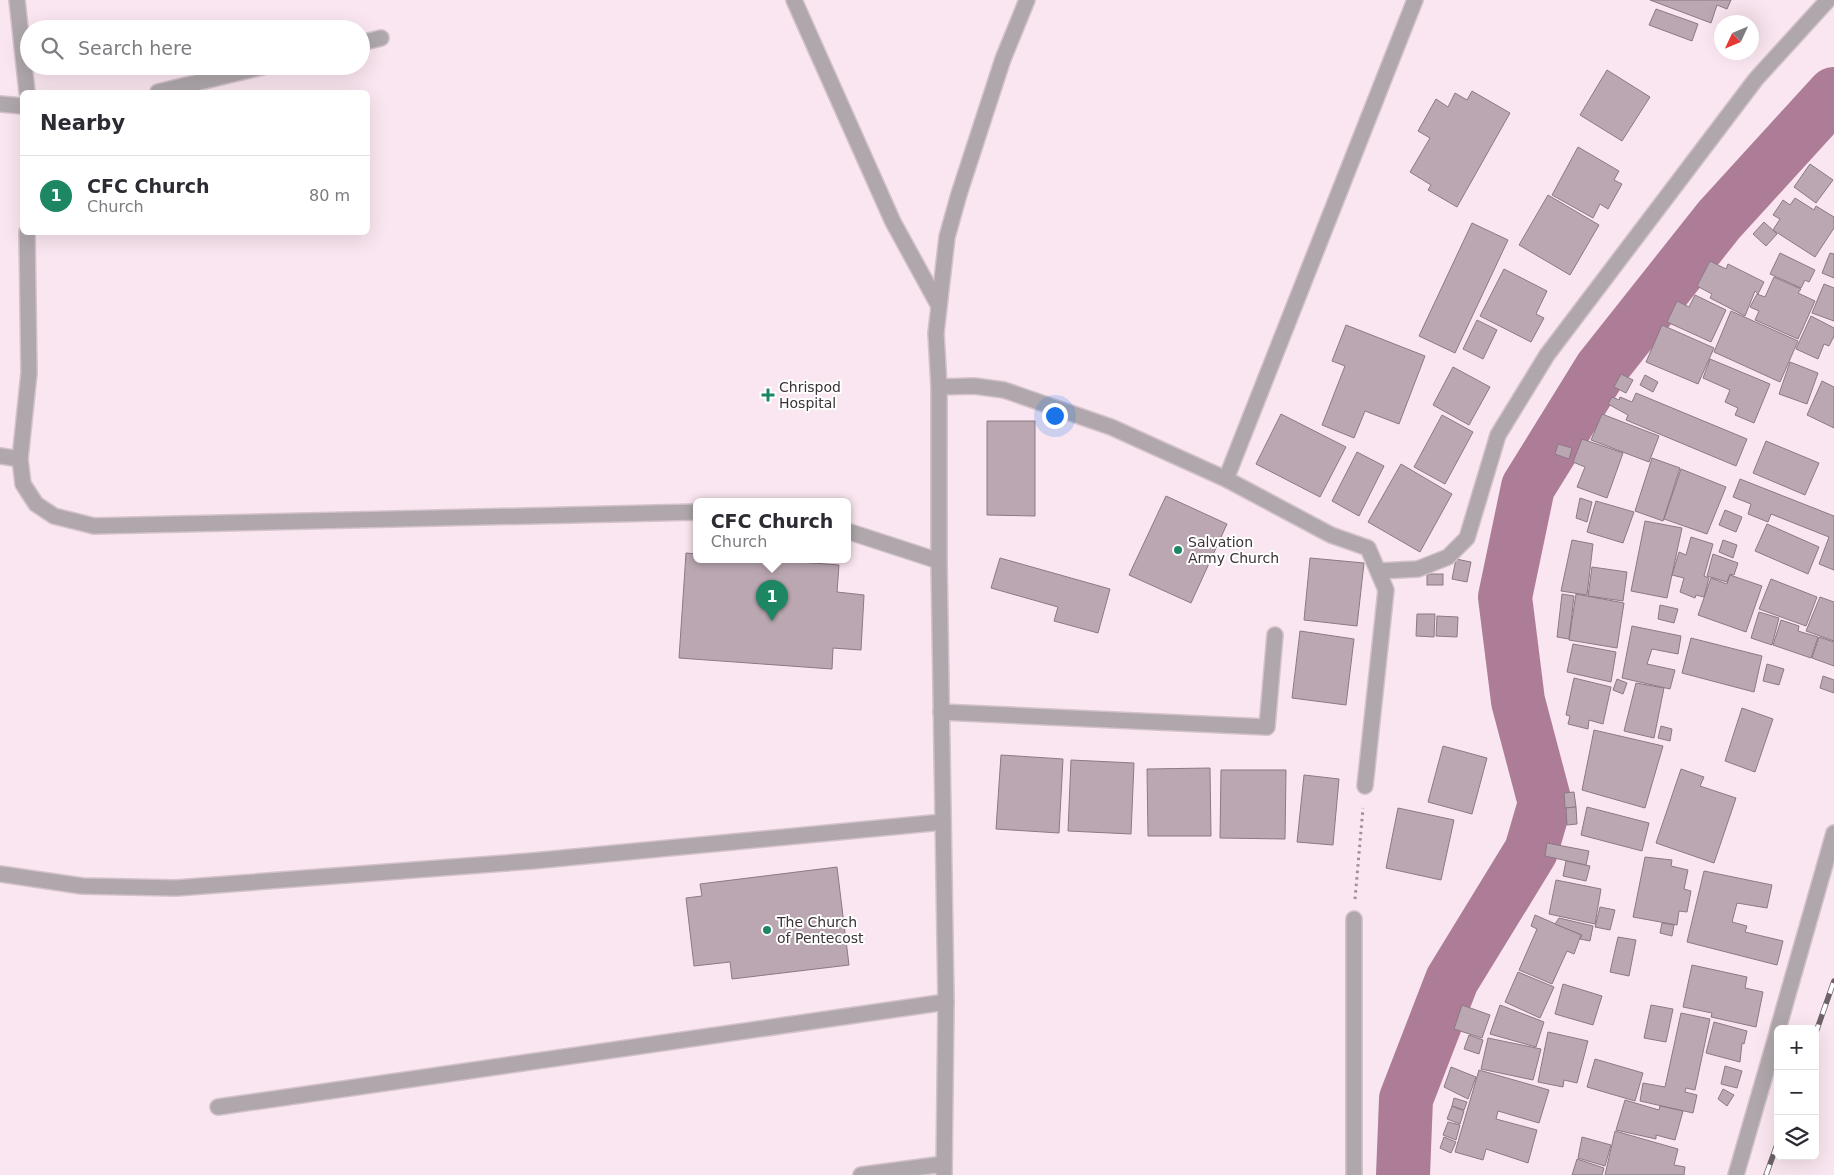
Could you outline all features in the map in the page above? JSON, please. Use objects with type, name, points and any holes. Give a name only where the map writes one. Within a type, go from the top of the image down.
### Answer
[{"type":"street","points":[[17,0],[20,28]]},
{"type":"street","points":[[794,0],[894,222],[939,306]]},
{"type":"street","points":[[861,1175],[944,1170],[946,1002],[939,561],[939,387],[936,333],[947,237],[1003,59],[1027,0]]},
{"type":"street","points":[[1226,479],[1415,0]]},
{"type":"street","points":[[1379,571],[1418,569],[1448,557],[1467,538],[1498,435],[1547,355],[1756,79],[1828,0]]},
{"type":"street","points":[[370,41],[381,38]]},
{"type":"street","points":[[25,75],[27,90]]},
{"type":"street","points":[[166,90],[229,75]]},
{"type":"street","points":[[0,104],[20,106]]},
{"type":"street","points":[[27,235],[29,373],[20,459],[23,484],[36,504],[54,516],[94,526],[693,512]]},
{"type":"street","points":[[939,387],[974,386],[1014,393],[1111,427],[1226,479],[1331,535],[1368,548],[1386,590],[1365,786]]},
{"type":"street","points":[[0,456],[20,459]]},
{"type":"street","points":[[851,531],[939,561]]},
{"type":"street","points":[[941,712],[1267,727],[1275,635]]},
{"type":"street","points":[[0,874],[82,886],[176,888],[532,861],[943,822]]},
{"type":"street","points":[[1779,1025],[1834,833]]},
{"type":"street","points":[[1354,919],[1354,1175]]},
{"type":"street","points":[[218,1107],[946,1002]]},
{"type":"street","points":[[1736,1175],[1774,1044]]},
{"type":"path","points":[[1355,891],[1365,786]]},
{"type":"building","points":[[1650,0],[1731,0],[1727,9],[1717,5],[1711,23]]},
{"type":"building","points":[[1656,9],[1698,24],[1692,41],[1649,25]]},
{"type":"building","points":[[1607,70],[1650,97],[1622,141],[1580,115]]},
{"type":"building","points":[[1472,91],[1510,113],[1457,207],[1428,190],[1431,185],[1410,172],[1430,138],[1418,131],[1436,99],[1448,107],[1455,93],[1467,100]]},
{"type":"building","points":[[1578,147],[1619,171],[1614,180],[1622,184],[1608,209],[1600,204],[1593,218],[1552,195]]},
{"type":"building","points":[[1810,164],[1833,180],[1816,203],[1794,187]]},
{"type":"building","points":[[1548,195],[1599,225],[1570,275],[1519,245]]},
{"type":"building","points":[[1795,198],[1814,210],[1816,206],[1834,217],[1834,228],[1815,257],[1773,230],[1780,219],[1773,215],[1783,200],[1790,205]]},
{"type":"building","points":[[1764,222],[1777,234],[1766,246],[1753,234]]},
{"type":"building","points":[[1472,223],[1508,240],[1455,353],[1419,336]]},
{"type":"building","points":[[1780,253],[1815,270],[1809,282],[1805,280],[1801,288],[1770,274]]},
{"type":"building","points":[[1830,253],[1834,254],[1834,278],[1822,273]]},
{"type":"building","points":[[1710,261],[1726,269],[1728,264],[1764,282],[1758,294],[1755,291],[1745,316],[1710,298],[1712,294],[1697,286]]},
{"type":"building","points":[[1504,269],[1547,291],[1536,314],[1544,318],[1531,342],[1480,316]]},
{"type":"building","points":[[1774,277],[1801,289],[1798,293],[1815,301],[1798,339],[1755,320],[1759,311],[1750,307],[1757,294],[1765,297]]},
{"type":"building","points":[[1824,284],[1834,288],[1834,321],[1812,313]]},
{"type":"building","points":[[1695,295],[1726,310],[1711,342],[1667,322],[1677,301],[1689,307]]},
{"type":"building","points":[[1731,311],[1798,341],[1780,382],[1714,352]]},
{"type":"building","points":[[1811,316],[1834,328],[1834,336],[1829,346],[1824,344],[1818,359],[1796,349]]},
{"type":"building","points":[[1477,320],[1497,330],[1483,359],[1463,349]]},
{"type":"building","points":[[1346,325],[1425,356],[1399,424],[1365,411],[1354,438],[1322,425],[1345,366],[1332,361]]},
{"type":"building","points":[[1662,325],[1714,348],[1698,384],[1646,362]]},
{"type":"building","points":[[1710,359],[1770,384],[1754,423],[1735,415],[1738,408],[1725,402],[1730,390],[1703,378]]},
{"type":"building","points":[[1790,362],[1818,373],[1807,404],[1779,394]]},
{"type":"building","points":[[1453,367],[1490,387],[1469,425],[1433,405]]},
{"type":"building","points":[[1621,374],[1633,380],[1626,393],[1614,387]]},
{"type":"building","points":[[1645,375],[1658,382],[1653,392],[1640,385]]},
{"type":"building","points":[[1822,381],[1834,387],[1834,428],[1807,415]]},
{"type":"building","points":[[1636,393],[1747,439],[1736,466],[1626,420],[1628,415],[1608,404],[1612,397],[1619,400],[1620,397],[1632,402]]},
{"type":"building","points":[[1281,414],[1346,447],[1320,497],[1256,464]]},
{"type":"building","points":[[1602,414],[1659,436],[1649,462],[1591,440]]},
{"type":"building","points":[[1442,415],[1473,432],[1445,484],[1414,467]]},
{"type":"building","points":[[987,421],[1035,421],[1035,516],[987,515]]},
{"type":"building","points":[[1582,439],[1623,453],[1607,498],[1577,487],[1585,467],[1573,462]]},
{"type":"building","points":[[1766,441],[1819,463],[1805,495],[1753,473]]},
{"type":"building","points":[[1558,444],[1572,448],[1569,459],[1555,454]]},
{"type":"building","points":[[1357,452],[1384,466],[1359,516],[1332,501]]},
{"type":"building","points":[[1652,458],[1680,468],[1663,521],[1635,511]]},
{"type":"building","points":[[1401,464],[1452,494],[1420,552],[1368,522]]},
{"type":"building","points":[[1681,469],[1726,487],[1707,534],[1664,519]]},
{"type":"building","points":[[1740,479],[1834,516],[1834,570],[1819,564],[1829,537],[1771,514],[1768,522],[1748,514],[1751,504],[1733,497]]},
{"type":"building","name":"Salvation Army Church","points":[[1166,496],[1227,524],[1191,603],[1129,575]]},
{"type":"building","points":[[1580,498],[1592,502],[1587,522],[1576,518]]},
{"type":"building","points":[[1596,501],[1634,512],[1623,543],[1587,532]]},
{"type":"building","points":[[1725,510],[1742,517],[1736,532],[1719,525]]},
{"type":"building","points":[[1645,521],[1682,528],[1667,598],[1631,591]]},
{"type":"building","points":[[1767,524],[1819,547],[1808,574],[1755,551]]},
{"type":"building","points":[[1691,537],[1713,544],[1704,576],[1709,578],[1704,597],[1696,595],[1695,598],[1680,592],[1684,578],[1672,575],[1679,552],[1686,555]]},
{"type":"building","points":[[1572,540],[1593,544],[1587,595],[1561,591]]},
{"type":"building","points":[[1723,540],[1737,545],[1733,558],[1719,552]]},
{"type":"building","points":[[686,553],[693,554],[693,563],[813,563],[839,565],[837,592],[864,595],[861,650],[833,648],[832,669],[679,658]]},
{"type":"building","points":[[1713,554],[1738,563],[1734,575],[1730,574],[1727,582],[1707,576]]},
{"type":"building","points":[[1000,558],[1110,589],[1098,633],[1054,621],[1058,607],[991,588]]},
{"type":"building","points":[[1310,558],[1364,563],[1357,626],[1304,620]]},
{"type":"building","points":[[1456,559],[1471,562],[1467,582],[1452,579]]},
{"type":"building","points":[[1592,567],[1627,572],[1623,601],[1588,596]]},
{"type":"building","points":[[1427,574],[1443,574],[1443,585],[1427,585]]},
{"type":"building","points":[[1730,575],[1762,586],[1746,632],[1698,615],[1711,578],[1727,584]]},
{"type":"building","points":[[1771,579],[1817,597],[1806,626],[1759,609]]},
{"type":"building","points":[[1562,594],[1574,596],[1569,639],[1557,637]]},
{"type":"building","points":[[1576,594],[1624,603],[1617,648],[1569,640]]},
{"type":"building","points":[[1820,597],[1834,602],[1834,641],[1806,631]]},
{"type":"building","points":[[1660,605],[1678,609],[1674,623],[1658,619]]},
{"type":"building","points":[[1759,612],[1779,618],[1772,645],[1751,638]]},
{"type":"building","points":[[1417,614],[1435,614],[1434,637],[1416,636]]},
{"type":"building","points":[[1437,616],[1458,617],[1457,637],[1436,636]]},
{"type":"building","points":[[1781,620],[1799,626],[1798,631],[1818,637],[1811,658],[1773,645]]},
{"type":"building","points":[[1632,626],[1681,636],[1678,654],[1652,649],[1647,664],[1675,670],[1670,689],[1622,678]]},
{"type":"building","points":[[1300,631],[1354,639],[1346,705],[1292,698]]},
{"type":"building","points":[[1819,637],[1834,642],[1834,666],[1812,658]]},
{"type":"building","points":[[1691,638],[1762,656],[1754,692],[1682,673]]},
{"type":"building","points":[[1573,644],[1616,652],[1611,682],[1567,672]]},
{"type":"building","points":[[1767,664],[1784,669],[1779,685],[1763,681]]},
{"type":"building","points":[[1823,676],[1834,680],[1834,693],[1820,688]]},
{"type":"building","points":[[1574,678],[1611,687],[1603,724],[1589,720],[1588,729],[1568,724],[1570,716],[1566,715]]},
{"type":"building","points":[[1617,679],[1627,683],[1623,694],[1613,690]]},
{"type":"building","points":[[1636,683],[1664,688],[1654,738],[1624,731]]},
{"type":"building","points":[[1742,708],[1773,719],[1755,772],[1725,761]]},
{"type":"building","points":[[1661,726],[1672,729],[1670,741],[1658,738]]},
{"type":"building","points":[[1594,730],[1663,746],[1645,808],[1582,790]]},
{"type":"building","points":[[1443,746],[1487,758],[1472,814],[1428,802]]},
{"type":"building","points":[[1001,755],[1063,759],[1059,833],[996,829]]},
{"type":"building","points":[[1071,760],[1134,763],[1131,834],[1068,831]]},
{"type":"building","points":[[1210,768],[1211,836],[1148,836],[1147,769]]},
{"type":"building","points":[[1681,769],[1704,777],[1700,786],[1736,798],[1714,863],[1656,843]]},
{"type":"building","points":[[1221,770],[1286,770],[1285,839],[1220,838]]},
{"type":"building","points":[[1304,775],[1339,779],[1333,845],[1297,842]]},
{"type":"building","points":[[1574,792],[1576,807],[1565,808],[1564,793]]},
{"type":"building","points":[[1576,807],[1577,824],[1567,825],[1566,808]]},
{"type":"building","points":[[1587,807],[1649,823],[1642,851],[1581,835]]},
{"type":"building","points":[[1398,808],[1454,820],[1441,880],[1386,868]]},
{"type":"building","points":[[1547,843],[1589,851],[1586,865],[1545,856]]},
{"type":"building","points":[[1645,857],[1672,860],[1671,866],[1688,870],[1684,889],[1691,891],[1687,912],[1679,911],[1677,925],[1633,917]]},
{"type":"building","points":[[1566,861],[1590,866],[1586,881],[1563,876]]},
{"type":"building","name":"The Church of Pentecost","points":[[837,867],[849,965],[732,979],[730,962],[694,966],[686,898],[702,896],[700,884]]},
{"type":"building","points":[[1704,871],[1772,885],[1767,908],[1737,903],[1732,922],[1747,926],[1745,932],[1783,941],[1777,965],[1687,942]]},
{"type":"building","points":[[1556,880],[1601,889],[1595,924],[1549,914]]},
{"type":"building","points":[[1600,907],[1615,910],[1610,930],[1595,927]]},
{"type":"building","points":[[1535,915],[1581,935],[1574,954],[1567,951],[1552,984],[1519,970],[1537,929],[1531,926]]},
{"type":"building","points":[[1559,918],[1593,926],[1590,941],[1580,939],[1582,935],[1555,924]]},
{"type":"building","points":[[1662,923],[1674,925],[1672,936],[1660,933]]},
{"type":"building","points":[[1618,937],[1636,940],[1629,976],[1610,972]]},
{"type":"building","points":[[1692,965],[1747,977],[1745,988],[1763,992],[1756,1027],[1711,1017],[1712,1013],[1683,1007]]},
{"type":"building","points":[[1518,972],[1554,987],[1540,1018],[1505,1002]]},
{"type":"building","points":[[1563,984],[1602,996],[1593,1025],[1555,1014]]},
{"type":"building","points":[[1462,1005],[1490,1015],[1482,1038],[1454,1029]]},
{"type":"building","points":[[1500,1005],[1544,1022],[1536,1047],[1490,1034]]},
{"type":"building","points":[[1651,1005],[1673,1009],[1666,1042],[1644,1038]]},
{"type":"building","points":[[1681,1013],[1710,1019],[1695,1090],[1686,1088],[1685,1092],[1697,1095],[1693,1113],[1640,1101],[1643,1083],[1665,1087]]},
{"type":"building","points":[[1714,1022],[1747,1031],[1744,1044],[1742,1043],[1740,1062],[1706,1053]]},
{"type":"building","points":[[1548,1032],[1588,1041],[1577,1083],[1564,1080],[1563,1087],[1538,1082]]},
{"type":"building","points":[[1469,1035],[1483,1040],[1479,1054],[1464,1049]]},
{"type":"building","points":[[1488,1038],[1541,1049],[1533,1080],[1481,1069]]},
{"type":"building","points":[[1595,1059],[1643,1073],[1635,1101],[1587,1087]]},
{"type":"building","points":[[1725,1066],[1742,1071],[1737,1088],[1721,1084]]},
{"type":"building","points":[[1451,1067],[1476,1077],[1468,1099],[1444,1087]]},
{"type":"building","points":[[1479,1070],[1549,1090],[1539,1123],[1498,1111],[1496,1119],[1537,1130],[1528,1163],[1486,1149],[1483,1160],[1455,1152]]},
{"type":"building","points":[[1723,1089],[1734,1095],[1727,1106],[1718,1099]]},
{"type":"building","points":[[1454,1098],[1467,1102],[1464,1110],[1452,1106]]},
{"type":"building","points":[[1625,1100],[1659,1110],[1660,1106],[1683,1111],[1675,1140],[1656,1135],[1656,1139],[1616,1130]]},
{"type":"building","points":[[1452,1106],[1464,1111],[1460,1124],[1447,1119]]},
{"type":"building","points":[[1448,1122],[1460,1125],[1456,1140],[1443,1135]]},
{"type":"building","points":[[1615,1131],[1678,1149],[1674,1165],[1685,1167],[1684,1175],[1605,1175]]},
{"type":"building","points":[[1444,1137],[1456,1142],[1451,1153],[1440,1148]]},
{"type":"building","points":[[1582,1137],[1611,1145],[1605,1166],[1578,1158]]},
{"type":"building","points":[[1577,1159],[1604,1168],[1602,1175],[1572,1175]]},
{"type":"waterway","points":[[1403,1175],[1406,1099],[1452,980],[1531,851],[1545,803],[1518,701],[1505,597],[1528,487],[1601,369],[1719,220],[1834,94]]},
{"type":"railway","points":[[1819,1025],[1834,981]]},
{"type":"railway","points":[[1766,1175],[1774,1153]]},
{"type":"place","name":"Chrispod Hospital","points":[[768,395]]},
{"type":"place","name":"Salvation Army Church","points":[[1178,550]]},
{"type":"place","name":"CFC Church","points":[[772,621]]},
{"type":"place","name":"The Church of Pentecost","points":[[767,930]]}]
